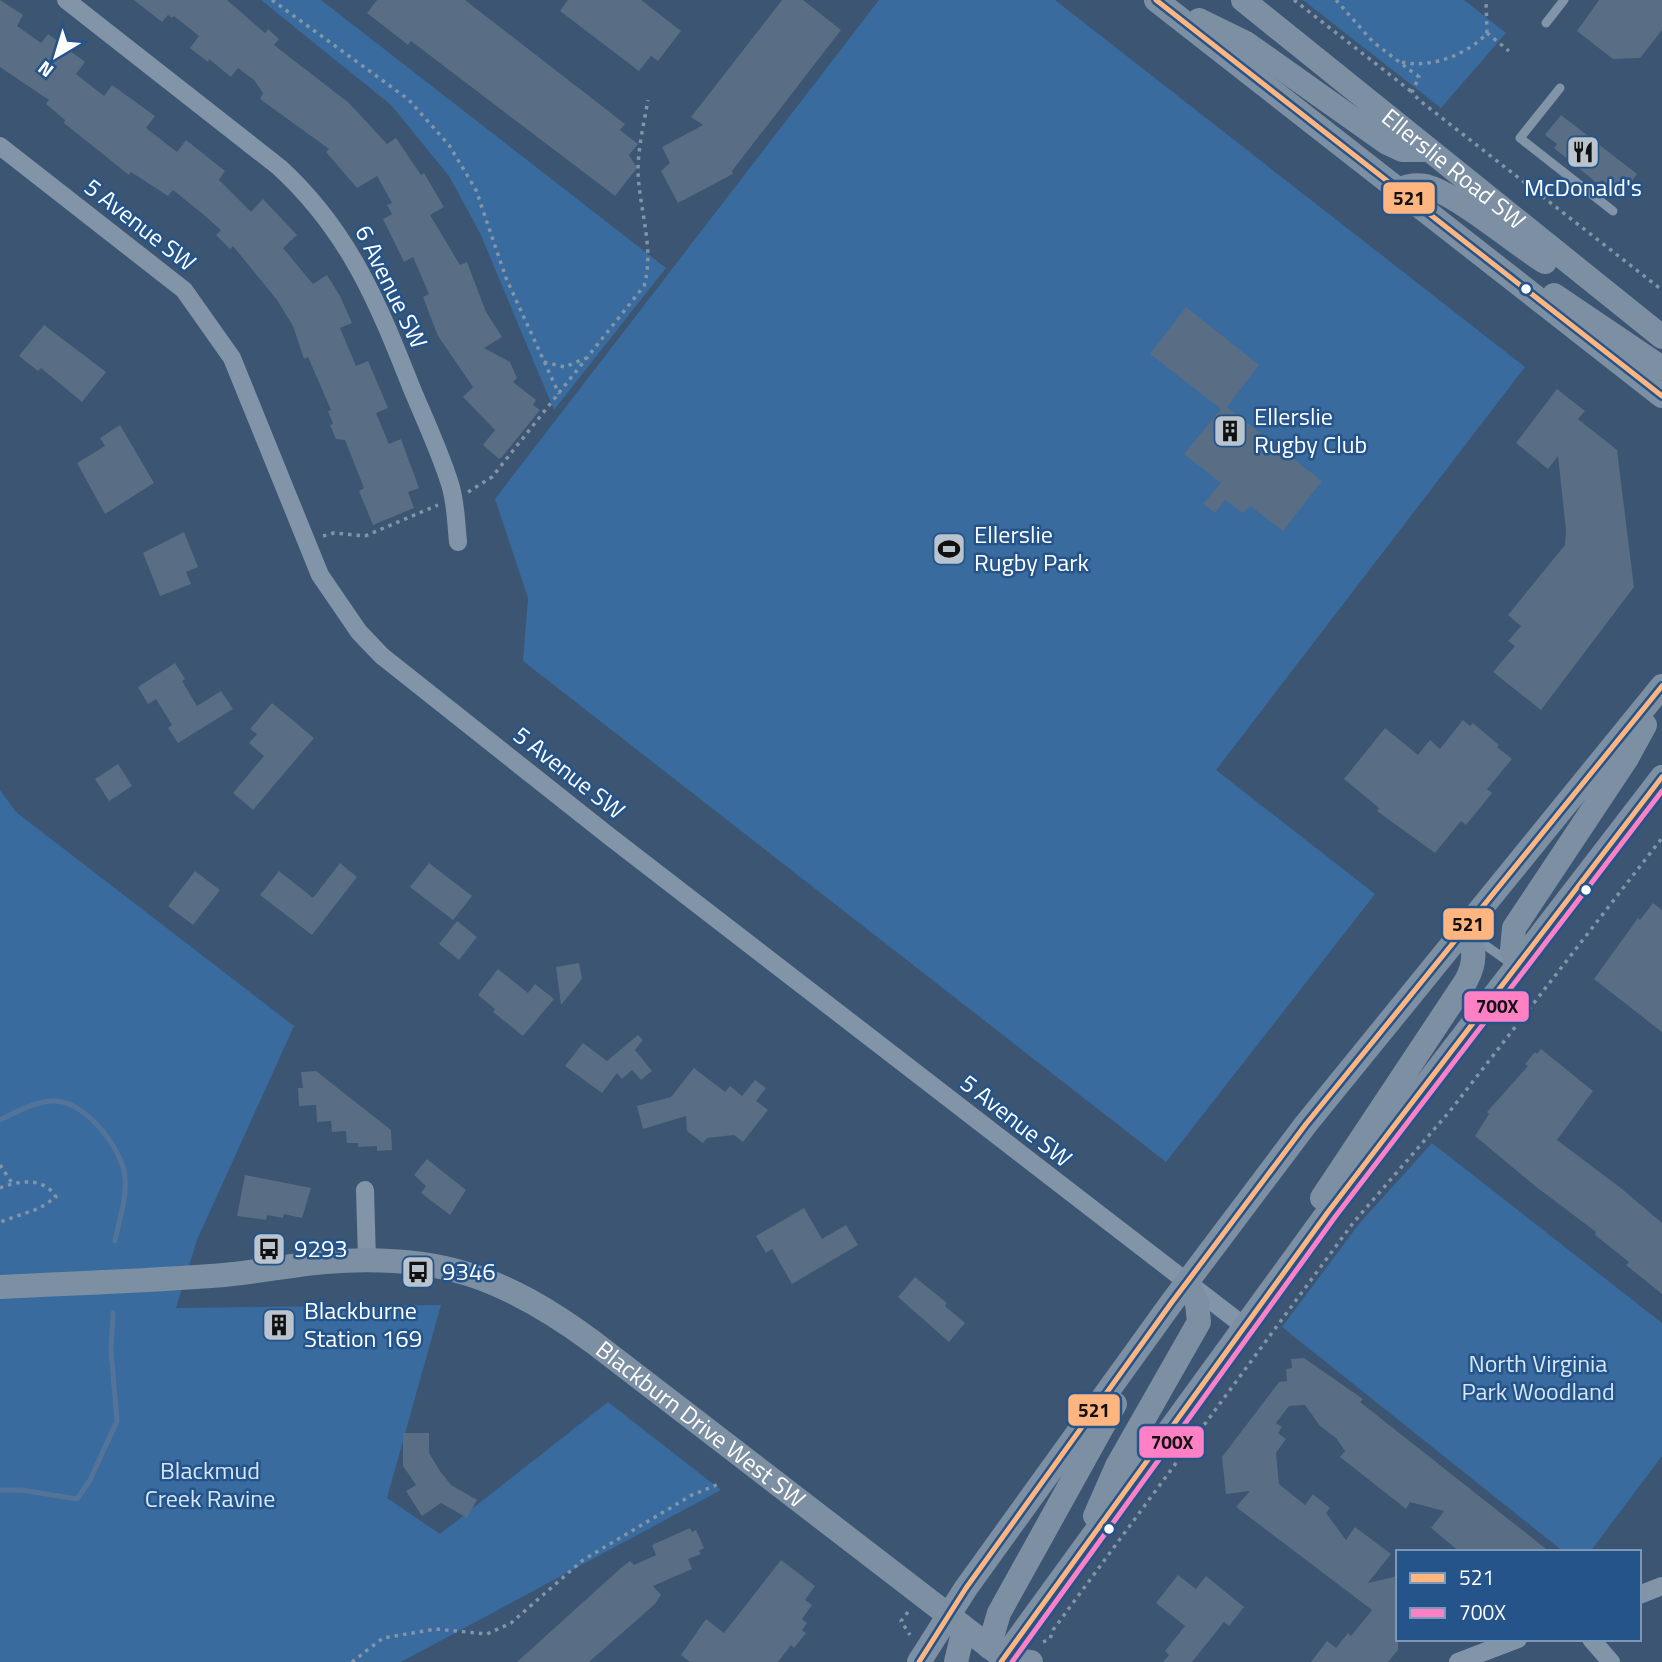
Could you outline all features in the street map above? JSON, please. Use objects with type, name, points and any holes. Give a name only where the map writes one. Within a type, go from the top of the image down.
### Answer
[{"type":"main road","points":[[1157,0],[1246,43],[1387,144],[1402,150],[1428,150]]},
{"type":"main road","name":"Ellerslie Road SW","points":[[1157,0],[1662,396]]},
{"type":"main road","name":"Ellerslie Road SW","points":[[1243,0],[1662,337]]},
{"type":"main road","points":[[1400,190],[1411,184],[1427,186],[1450,198],[1559,271],[1599,287]]},
{"type":"main road","points":[[1469,245],[1580,311],[1662,368]]},
{"type":"main road","points":[[1469,245],[1510,287],[1662,412]]},
{"type":"main road","points":[[1628,310],[1662,325]]},
{"type":"main road","points":[[919,1662],[956,1622],[1147,1337],[1306,1124],[1662,686]]},
{"type":"main road","points":[[1517,967],[1512,950],[1514,928],[1627,758],[1662,694]]},
{"type":"main road","points":[[1000,1657],[1087,1544],[1302,1247],[1662,776]]},
{"type":"main road","points":[[1302,1247],[1309,1224],[1336,1174],[1466,981],[1474,951],[1473,941],[1465,930]]},
{"type":"main road","name":"Blackburn Drive West SW","points":[[0,1287],[226,1275],[368,1260],[428,1263],[489,1279],[533,1300],[593,1342],[1000,1657]]},
{"type":"main road","points":[[1087,1544],[1098,1504],[1117,1466],[1199,1322],[1197,1303],[1187,1282]]},
{"type":"main road","points":[[1000,1657],[999,1612],[1117,1400],[1147,1337]]},
{"type":"main road","points":[[956,1622],[956,1662]]},
{"type":"main road","points":[[1000,1657],[1036,1652]]},
{"type":"street","name":"6 Avenue SW","points":[[66,0],[279,167],[317,206],[354,257],[382,313],[454,499],[458,542]]},
{"type":"street","name":"5 Avenue SW","points":[[0,146],[184,290],[232,358],[305,541],[330,592],[359,632],[382,656],[609,836],[1244,1326]]},
{"type":"street","points":[[365,1190],[368,1260]]},
{"type":"street","points":[[1641,1594],[1662,1586]]},
{"type":"street","points":[[1458,1662],[1513,1641]]},
{"type":"street","points":[[1593,1641],[1611,1662]]},
{"type":"lane","points":[[1546,23],[1564,0]]},
{"type":"lane","points":[[1560,88],[1520,138],[1613,211]]},
{"type":"lane","points":[[1465,930],[1517,967]]},
{"type":"path","points":[[272,0],[408,99],[449,145],[476,190],[506,278],[559,394]]},
{"type":"path","points":[[1294,0],[1662,290]]},
{"type":"path","points":[[1336,0],[1366,36],[1419,77],[1412,92]]},
{"type":"path","points":[[1486,0],[1488,33],[1510,51]]},
{"type":"path","points":[[1399,61],[1418,63],[1471,49],[1488,33]]},
{"type":"path","points":[[305,541],[334,533],[365,536],[484,484],[644,286],[648,273],[647,253],[638,172],[648,100]]},
{"type":"path","points":[[542,361],[565,367],[588,357]]},
{"type":"path","points":[[1036,1652],[1050,1639],[1053,1630],[1353,1223],[1450,1111],[1662,838]]},
{"type":"path","points":[[0,1165],[12,1183]]},
{"type":"path","points":[[0,1188],[12,1183],[37,1183],[47,1186],[56,1197],[54,1202],[0,1222]]},
{"type":"path","points":[[352,1662],[383,1638],[436,1629],[487,1634],[511,1623],[583,1560],[692,1495],[721,1483]]},
{"type":"path","points":[[908,1612],[901,1621],[910,1630]]},
{"type":"green space","points":[[261,0],[321,0],[666,268],[554,410],[480,233],[449,176],[391,105]]},
{"type":"green space","name":"Ellerslie Rugby Park","points":[[879,0],[1055,0],[1525,367],[1216,770],[1375,894],[1166,1162],[523,661],[528,598],[495,499]]},
{"type":"green space","points":[[1303,0],[1464,0],[1506,33],[1441,108]]},
{"type":"green space","name":"Blackmud Creek Ravine","points":[[0,790],[16,812],[294,1026],[197,1240],[176,1308],[441,1305],[387,1498],[440,1534],[608,1402],[721,1490],[401,1662],[0,1662]]},
{"type":"green space","name":"North Virginia Park Woodland","points":[[1432,1143],[1662,1323],[1662,1456],[1592,1550],[1561,1550],[1282,1327],[1359,1224]]},
{"type":"building","points":[[0,0],[23,15],[17,26],[41,43],[48,34],[85,62],[76,74],[104,96],[112,85],[155,116],[146,128],[177,152],[186,140],[225,171],[219,180],[251,212],[263,199],[297,235],[283,248],[313,284],[327,275],[340,296],[352,323],[340,328],[356,366],[368,361],[388,408],[376,413],[389,444],[401,439],[419,488],[408,492],[414,508],[373,525],[359,491],[364,488],[345,440],[336,439],[330,425],[333,424],[328,411],[331,410],[308,357],[304,359],[293,326],[277,300],[233,246],[230,249],[216,235],[221,230],[204,215],[173,190],[168,196],[131,172],[129,175],[64,123],[65,120],[46,104],[49,100],[0,67]]},
{"type":"building","points":[[134,0],[227,0],[265,33],[268,29],[279,39],[274,45],[349,103],[387,144],[396,138],[421,175],[424,173],[444,207],[430,215],[460,265],[467,262],[486,312],[502,337],[484,348],[510,362],[517,378],[513,382],[536,400],[533,405],[540,410],[502,457],[499,459],[483,445],[495,430],[463,397],[473,387],[438,336],[423,297],[429,294],[413,257],[404,262],[383,219],[392,214],[387,205],[392,203],[377,176],[357,188],[326,152],[329,149],[260,99],[263,93],[254,80],[238,68],[231,77],[209,59],[208,62],[190,48],[199,36],[174,16],[172,18],[168,15],[162,22]]},
{"type":"building","points":[[377,0],[465,0],[625,124],[620,130],[638,144],[629,155],[637,168],[615,196],[411,41],[408,45],[367,13]]},
{"type":"building","points":[[568,0],[641,0],[681,31],[658,61],[651,56],[639,71],[560,11]]},
{"type":"building","points":[[782,0],[803,0],[841,30],[732,171],[733,174],[678,203],[661,171],[670,163],[662,147],[703,125],[691,117]]},
{"type":"building","points":[[1599,0],[1662,0],[1662,30],[1640,58],[1613,59],[1577,31]]},
{"type":"building","name":"McDonald's","points":[[1561,115],[1637,174],[1621,195],[1602,180],[1598,184],[1554,148],[1557,144],[1545,135]]},
{"type":"building","name":"Ellerslie Rugby Club","points":[[1186,307],[1259,365],[1227,407],[1322,481],[1283,531],[1250,506],[1243,513],[1225,500],[1215,513],[1203,504],[1221,483],[1184,454],[1221,409],[1150,354]]},
{"type":"building","points":[[44,325],[106,372],[82,402],[41,368],[38,371],[19,356]]},
{"type":"building","points":[[1557,389],[1585,411],[1578,419],[1617,450],[1634,587],[1541,710],[1493,672],[1515,646],[1508,641],[1521,626],[1508,615],[1565,545],[1566,530],[1558,456],[1548,469],[1516,443]]},
{"type":"building","points":[[120,425],[154,483],[105,514],[77,463],[105,446],[100,438]]},
{"type":"building","points":[[184,532],[198,567],[186,572],[191,584],[160,596],[143,553]]},
{"type":"building","points":[[175,663],[197,706],[221,691],[233,709],[178,743],[168,728],[172,725],[156,699],[148,704],[138,687]]},
{"type":"building","points":[[272,703],[314,738],[253,810],[233,793],[264,756],[249,743],[257,734],[250,729]]},
{"type":"building","points":[[1463,720],[1470,726],[1473,723],[1512,759],[1487,789],[1492,793],[1466,825],[1461,821],[1435,853],[1377,811],[1379,808],[1344,779],[1385,728],[1418,755],[1430,740],[1440,749]]},
{"type":"building","points":[[118,764],[132,786],[109,801],[95,779]]},
{"type":"building","points":[[340,863],[357,877],[312,935],[260,895],[279,871],[313,898]]},
{"type":"building","points":[[429,863],[472,896],[453,920],[410,887]]},
{"type":"building","points":[[195,871],[220,890],[193,925],[168,906]]},
{"type":"building","points":[[1653,903],[1662,910],[1662,1032],[1594,979],[1638,918],[1640,920]]},
{"type":"building","points":[[457,921],[477,937],[459,960],[439,944]]},
{"type":"building","points":[[579,963],[582,979],[561,1005],[556,967]]},
{"type":"building","points":[[498,969],[528,993],[535,984],[554,999],[523,1036],[493,1012],[495,1009],[478,995]]},
{"type":"building","points":[[638,1035],[643,1040],[635,1050],[652,1071],[641,1080],[632,1070],[622,1079],[617,1073],[602,1093],[565,1066],[583,1043],[607,1061]]},
{"type":"building","points":[[1541,1049],[1593,1091],[1557,1140],[1662,1223],[1662,1294],[1626,1265],[1629,1262],[1595,1235],[1596,1232],[1475,1136],[1489,1114],[1487,1112],[1528,1066],[1525,1064],[1535,1052],[1537,1054]]},
{"type":"building","points":[[694,1068],[725,1092],[730,1086],[742,1096],[755,1080],[766,1088],[756,1101],[768,1110],[743,1142],[734,1135],[707,1138],[703,1143],[687,1131],[686,1116],[643,1129],[637,1106],[671,1097]]},
{"type":"building","points":[[316,1071],[391,1130],[392,1150],[377,1151],[377,1146],[358,1147],[358,1143],[347,1143],[346,1131],[332,1132],[331,1121],[317,1122],[316,1105],[299,1106],[298,1088],[303,1088],[301,1072]]},
{"type":"building","points":[[427,1159],[466,1190],[450,1215],[421,1193],[426,1186],[414,1175]]},
{"type":"building","points":[[245,1175],[311,1188],[302,1218],[284,1214],[283,1218],[267,1215],[266,1220],[237,1216]]},
{"type":"building","points":[[804,1208],[822,1239],[846,1225],[858,1245],[792,1284],[772,1249],[766,1253],[756,1236]]},
{"type":"building","points":[[915,1277],[947,1303],[945,1306],[965,1323],[949,1342],[898,1297]]},
{"type":"building","name":"Blackburne Station 169","points":[[291,1314],[295,1334],[265,1338],[263,1317]]},
{"type":"building","points":[[1304,1358],[1363,1399],[1360,1402],[1547,1550],[1458,1550],[1431,1528],[1444,1511],[1410,1502],[1406,1509],[1340,1457],[1345,1451],[1336,1438],[1320,1426],[1305,1405],[1289,1406],[1276,1423],[1282,1427],[1278,1433],[1286,1439],[1276,1453],[1279,1484],[1305,1505],[1313,1494],[1330,1508],[1326,1513],[1346,1540],[1355,1527],[1391,1554],[1368,1583],[1396,1576],[1398,1650],[1388,1662],[1311,1662],[1327,1641],[1336,1648],[1348,1633],[1351,1636],[1372,1610],[1236,1507],[1250,1491],[1226,1494],[1222,1457],[1279,1382],[1287,1381],[1286,1369],[1292,1368],[1291,1359]]},
{"type":"building","points":[[403,1433],[429,1433],[429,1453],[440,1471],[451,1485],[477,1500],[467,1518],[441,1503],[422,1516],[406,1491],[416,1485],[403,1466]]},
{"type":"building","points":[[690,1528],[692,1532],[696,1530],[704,1548],[699,1551],[701,1554],[688,1559],[692,1569],[653,1586],[661,1595],[655,1604],[589,1662],[517,1662],[622,1567],[630,1561],[634,1565],[656,1555],[652,1545]]},
{"type":"building","points":[[781,1560],[815,1586],[805,1600],[812,1605],[802,1619],[807,1623],[802,1630],[806,1633],[794,1648],[791,1645],[778,1662],[690,1662],[681,1655],[706,1619],[724,1633]]},
{"type":"building","points":[[1178,1575],[1196,1589],[1206,1576],[1244,1607],[1229,1626],[1224,1622],[1192,1662],[1163,1662],[1169,1655],[1165,1651],[1185,1626],[1156,1603]]},
{"type":"waterway","points":[[0,1120],[35,1104],[56,1101],[79,1109],[101,1129],[118,1154],[125,1177],[124,1201],[115,1241]]},
{"type":"waterway","points":[[0,1490],[22,1490],[77,1499],[90,1480],[117,1421],[111,1350],[113,1313]]},
{"type":"transit line","name":"521","points":[[1156,0],[1662,396]]},
{"type":"transit line","name":"521","points":[[919,1662],[966,1588],[1172,1302],[1306,1124],[1662,686]]},
{"type":"transit line","name":"521","points":[[1001,1662],[1328,1212],[1662,777]]},
{"type":"transit line","name":"700X","points":[[1012,1662],[1335,1217],[1662,791]]},
{"type":"place","name":"McDonald's","points":[[1583,152]]},
{"type":"place","name":"Ellerslie Rugby Club","points":[[1230,431]]},
{"type":"place","name":"Ellerslie Rugby Park","points":[[949,549]]},
{"type":"place","name":"9293","points":[[269,1249]]},
{"type":"place","name":"9346","points":[[418,1272]]},
{"type":"place","name":"Blackburne Station 169","points":[[279,1325]]}]
